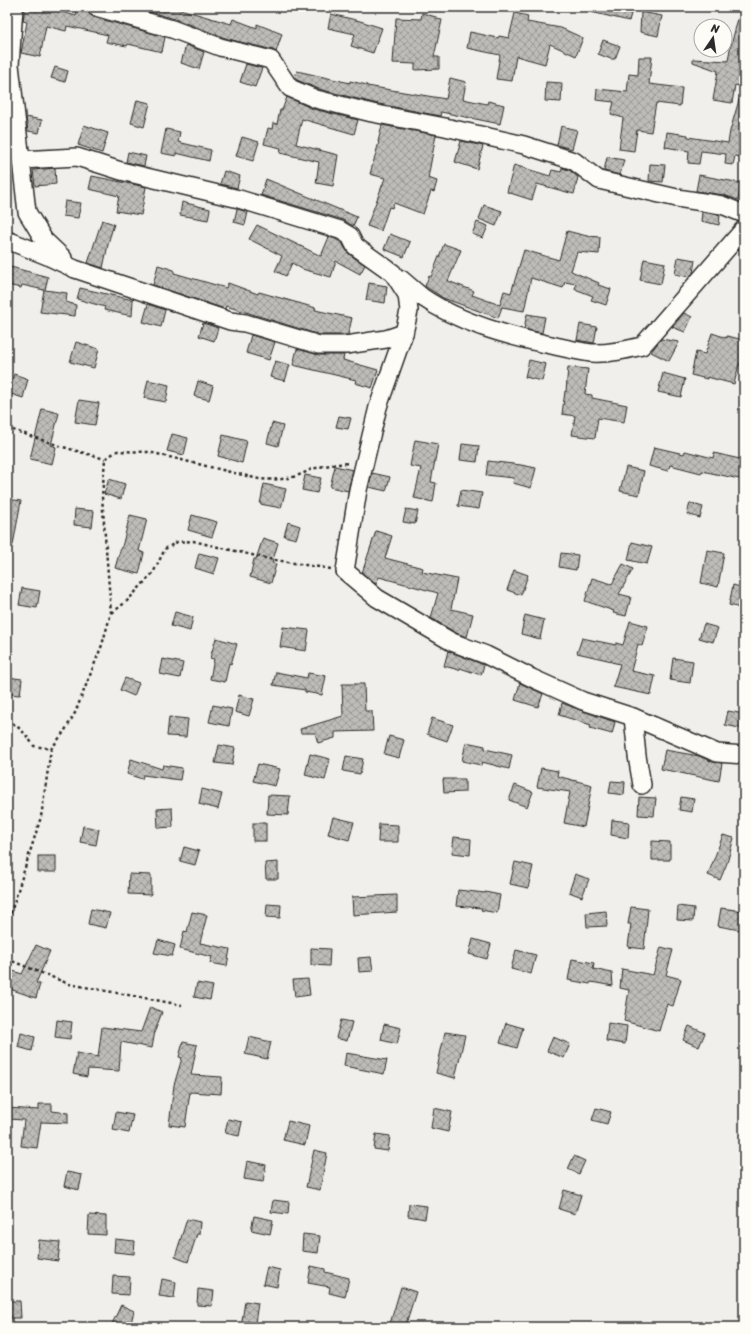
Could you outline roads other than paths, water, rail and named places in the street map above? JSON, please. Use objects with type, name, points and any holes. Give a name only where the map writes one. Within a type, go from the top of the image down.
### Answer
[{"type":"street","points":[[14,7],[10,65],[27,212],[44,240],[75,269]]},
{"type":"street","points":[[96,7],[172,29],[220,47],[271,60],[290,88],[316,99],[372,113],[445,127],[524,145],[574,161],[599,180],[677,198],[722,205],[744,214]]},
{"type":"street","points":[[21,160],[77,157],[121,171],[246,202],[340,230],[350,236],[356,246],[393,273],[422,297],[451,314],[483,327],[523,339],[592,353],[619,352],[642,346],[744,228]]},
{"type":"street","points":[[7,240],[75,269],[230,321],[245,323],[319,345],[346,345],[386,339],[404,333]]},
{"type":"street","points":[[393,273],[407,295],[409,311],[404,333],[378,407],[358,490],[345,571],[377,598],[452,642],[486,655],[583,701],[633,718],[717,753],[744,755]]},
{"type":"street","points":[[633,718],[642,785]]}]
